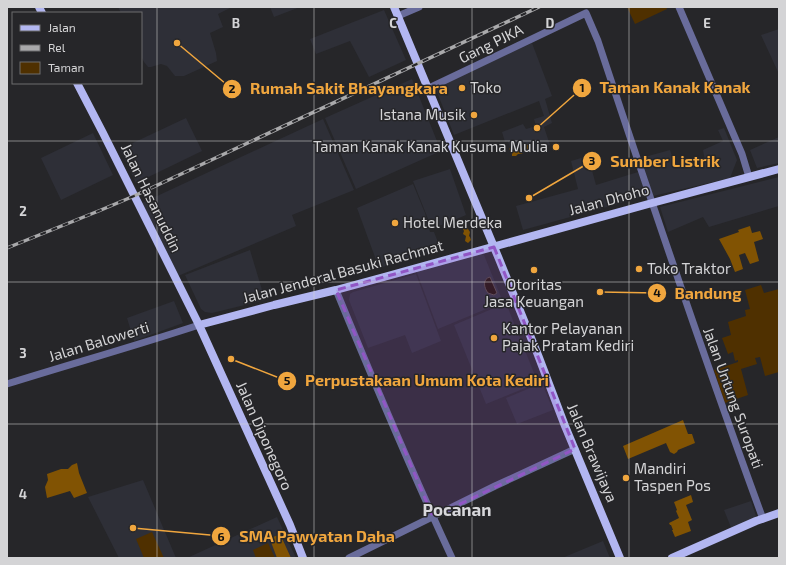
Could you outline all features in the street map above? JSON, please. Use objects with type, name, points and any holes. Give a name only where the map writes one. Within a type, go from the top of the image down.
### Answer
[{"type":"main road","name":"Jalan Brawijaya","points":[[394,7],[429,88],[620,558]]},
{"type":"main road","name":"Jalan Hasanuddin","points":[[78,84],[199,325]]},
{"type":"main road","name":"Jalan Dhoho","points":[[494,247],[652,202],[779,169]]},
{"type":"main road","name":"Jalan Jenderal Basuki Rachmat","points":[[199,325],[494,247]]},
{"type":"main road","name":"Jalan Diponegoro","points":[[199,325],[290,525],[303,558]]},
{"type":"main road","points":[[672,558],[779,513]]},
{"type":"street","points":[[398,16],[419,7]]},
{"type":"street","points":[[678,7],[742,154],[748,177]]},
{"type":"street","name":"Gang PJKA","points":[[429,88],[586,13]]},
{"type":"street","name":"Jalan Untung Suropati","points":[[586,13],[598,41],[674,269],[763,519]]},
{"type":"street","points":[[336,290],[405,455],[452,558]]},
{"type":"street","name":"Jalan Balowerti","points":[[7,384],[112,353],[199,325]]},
{"type":"street","points":[[349,558],[495,486],[575,449]]},
{"type":"highlighted area","points":[[494,247],[575,449],[433,517],[336,290]]},
{"type":"shaded area","points":[[118,7],[232,7],[218,14],[223,27],[210,33],[217,61],[184,76],[175,76],[167,66],[161,64],[148,67],[142,58],[142,12],[120,12]]},
{"type":"shaded area","points":[[270,7],[300,7],[274,17]]},
{"type":"shaded area","points":[[384,10],[406,60],[369,77],[350,41],[316,54],[310,39]]},
{"type":"shaded area","points":[[779,29],[779,74],[761,35]]},
{"type":"shaded area","points":[[532,43],[552,96],[545,99],[552,123],[544,127],[550,145],[512,156],[508,141],[505,142],[502,132],[523,124],[526,129],[536,126],[534,119],[544,116],[539,101],[454,135],[435,87]]},
{"type":"shaded area","points":[[412,79],[441,151],[356,189],[325,118]]},
{"type":"shaded area","points":[[186,118],[202,151],[136,183],[120,149]]},
{"type":"shaded area","points":[[323,119],[354,190],[292,215],[296,226],[178,276],[142,203]]},
{"type":"shaded area","points":[[724,128],[737,160],[730,178],[653,196],[641,158],[670,150],[676,168],[705,161],[703,150],[723,141],[718,130]]},
{"type":"shaded area","points":[[93,133],[113,175],[61,200],[41,158]]},
{"type":"shaded area","points":[[779,137],[779,163],[757,168],[750,150]]},
{"type":"shaded area","points":[[525,144],[528,145],[529,149],[526,151],[524,150],[522,154],[512,156],[512,152],[509,149],[511,146],[514,145],[517,150],[519,147],[522,148]]},
{"type":"shaded area","points":[[588,156],[596,185],[638,172],[647,196],[523,230],[516,206],[578,189],[571,161]]},
{"type":"shaded area","points":[[450,169],[466,215],[432,229],[413,181]]},
{"type":"shaded area","points":[[779,177],[779,206],[709,227],[703,217],[668,232],[660,207]]},
{"type":"shaded area","name":"Hotel Merdeka","points":[[413,184],[425,213],[430,232],[434,232],[441,250],[379,268],[357,208]]},
{"type":"shaded area","points":[[463,224],[467,225],[470,232],[469,236],[471,240],[468,243],[465,241],[466,236],[463,234]]},
{"type":"shaded area","points":[[750,226],[752,233],[760,231],[763,239],[754,242],[759,261],[750,264],[745,253],[739,255],[743,269],[735,272],[719,239],[739,232],[738,230]]},
{"type":"shaded area","points":[[250,250],[265,300],[212,313],[205,312],[201,309],[185,275]]},
{"type":"shaded area","points":[[478,252],[484,255],[503,302],[438,329],[416,270]]},
{"type":"shaded area","points":[[416,274],[441,341],[412,353],[405,335],[368,348],[349,300],[350,294]]},
{"type":"shaded area","points":[[490,277],[497,293],[494,295],[488,293],[485,286],[487,278]]},
{"type":"shaded area","points":[[174,301],[183,323],[134,341],[127,318]]},
{"type":"shaded area","points":[[506,303],[538,383],[486,404],[454,325]]},
{"type":"shaded area","points":[[542,383],[553,410],[517,424],[506,398]]},
{"type":"shaded area","points":[[683,420],[688,434],[692,434],[695,443],[678,450],[674,454],[670,452],[666,443],[628,459],[623,446]]},
{"type":"shaded area","points":[[77,463],[79,473],[87,493],[74,498],[70,491],[47,498],[45,487],[48,480],[47,474],[61,469],[68,469]]},
{"type":"shaded area","points":[[143,480],[176,558],[119,558],[88,497]]},
{"type":"shaded area","points":[[691,495],[693,502],[686,505],[692,520],[688,522],[691,531],[675,537],[669,523],[679,518],[674,502]]},
{"type":"shaded area","points":[[751,501],[757,519],[732,530],[724,510]]},
{"type":"shaded area","points":[[277,517],[296,558],[187,558]]},
{"type":"shaded area","points":[[278,535],[281,536],[291,558],[277,558],[271,542],[273,537]]},
{"type":"shaded area","points":[[603,541],[610,558],[562,558]]},
{"type":"green space","points":[[627,7],[666,7],[667,9],[635,24]]},
{"type":"green space","points":[[761,285],[764,293],[779,289],[779,372],[765,376],[760,357],[755,358],[757,364],[741,369],[748,395],[725,403],[714,370],[738,362],[738,360],[735,361],[733,352],[728,354],[722,338],[731,335],[728,322],[746,316],[745,310],[750,309],[745,290]]},
{"type":"green space","points":[[152,532],[164,558],[144,558],[136,539]]},
{"type":"green space","points":[[268,543],[275,558],[256,558],[253,550]]},
{"type":"railway","points":[[7,248],[134,196],[539,7]]},
{"type":"place","name":"Rumah Sakit Bhayangkara","points":[[177,43]]},
{"type":"place","name":"Toko","points":[[462,88]]},
{"type":"place","name":"Istana Musik","points":[[474,115]]},
{"type":"place","name":"Taman Kanak Kanak","points":[[537,128]]},
{"type":"place","name":"Taman Kanak Kanak Kusuma Mulia","points":[[556,147]]},
{"type":"place","name":"Sumber Listrik","points":[[529,198]]},
{"type":"place","name":"Hotel Merdeka","points":[[395,223]]},
{"type":"place","name":"Toko Traktor","points":[[639,269]]},
{"type":"place","name":"Otoritas Jasa Keuangan","points":[[534,270]]},
{"type":"place","name":"Bandung","points":[[600,292]]},
{"type":"place","name":"Kantor Pelayanan Pajak Pratam Kediri","points":[[494,338]]},
{"type":"place","name":"Perpustakaan Umum Kota Kediri","points":[[231,359]]},
{"type":"place","name":"Mandiri Taspen Pos","points":[[626,478]]},
{"type":"place","name":"SMA Pawyatan Daha","points":[[133,528]]},
{"type":"district","name":"Pocanan","points":[[457,510]]}]
